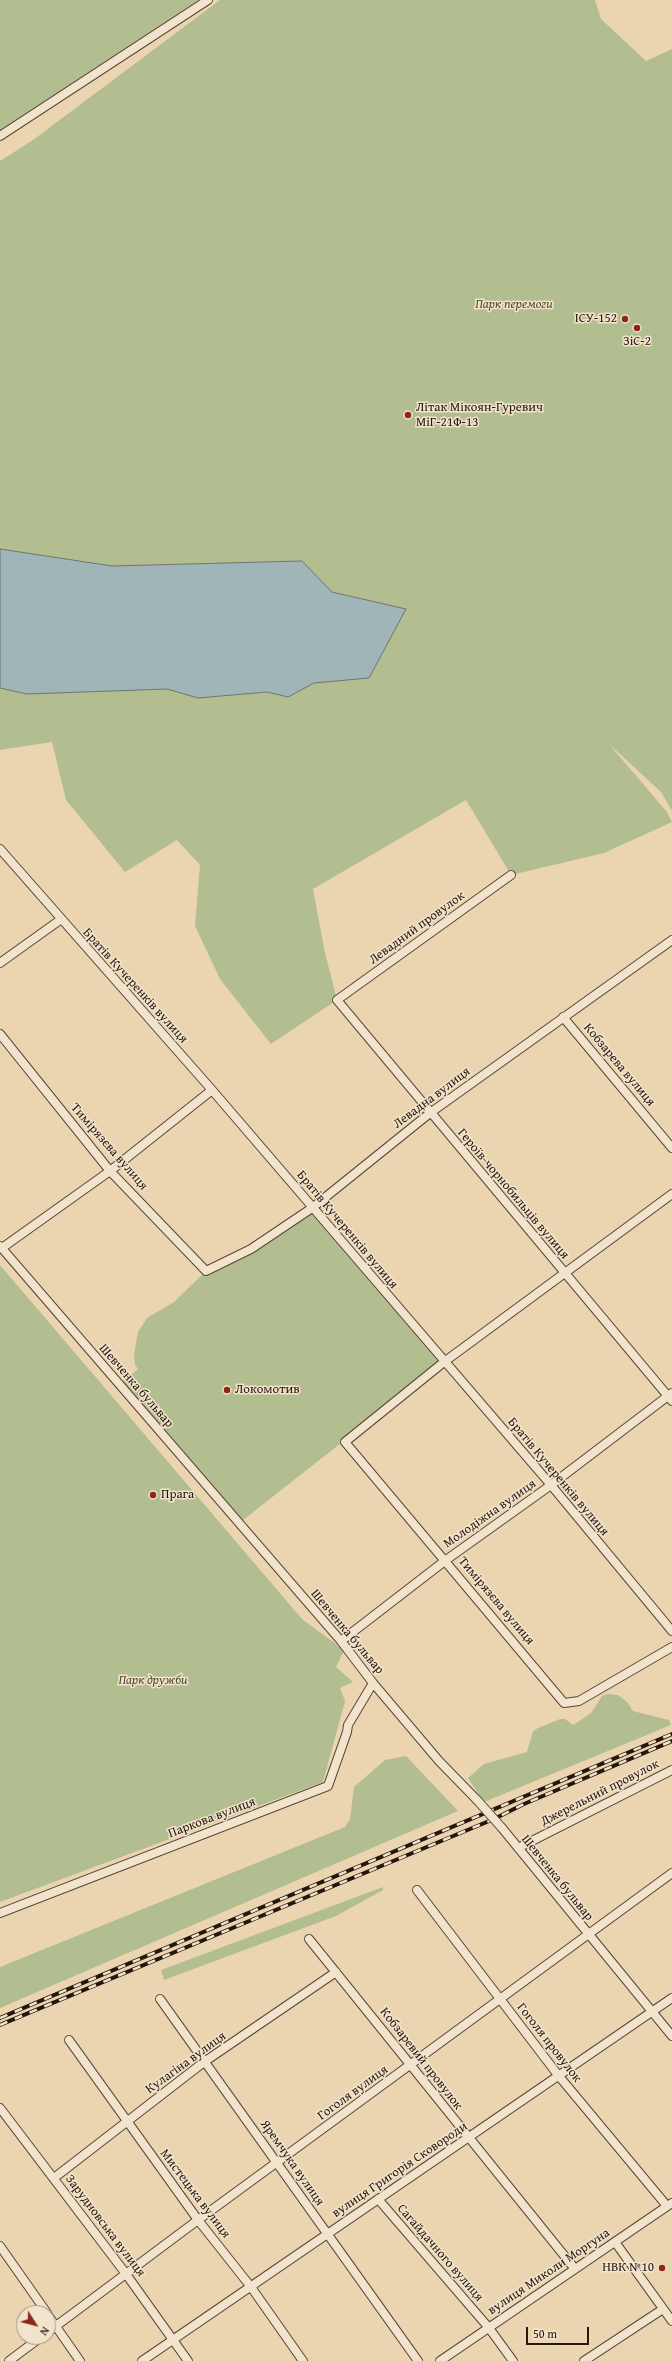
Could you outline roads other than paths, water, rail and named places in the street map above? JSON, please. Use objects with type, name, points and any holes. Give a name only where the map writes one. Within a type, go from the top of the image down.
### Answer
[{"type":"street","points":[[0,136],[208,0]]},
{"type":"street","name":"Братів Кучеренків вулиця","points":[[0,849],[60,920],[212,1090],[551,1485],[672,1631]]},
{"type":"street","name":"Левадний провулок","points":[[337,1000],[511,875]]},
{"type":"street","points":[[0,963],[60,920]]},
{"type":"street","name":"Левадна вулиця","points":[[206,1271],[251,1249],[312,1208],[430,1113],[562,1016],[672,940]]},
{"type":"street","name":"Героїв-чорнобильців вулиця","points":[[337,1000],[564,1274],[671,1396]]},
{"type":"street","name":"Кобзарева вулиця","points":[[562,1016],[672,1148]]},
{"type":"street","name":"Тимірязєва вулиця","points":[[0,1034],[110,1170],[206,1271]]},
{"type":"street","points":[[1,1247],[110,1170],[212,1090]]},
{"type":"street","points":[[444,1362],[672,1194]]},
{"type":"street","name":"Шевченка бульвар","points":[[1,1247],[341,1641],[373,1683],[439,1761],[502,1828],[588,1936],[672,2036]]},
{"type":"street","name":"Тимірязєва вулиця","points":[[444,1362],[345,1442],[446,1560],[564,1703],[579,1701],[672,1647]]},
{"type":"street","name":"Молодіжна вулиця","points":[[341,1641],[446,1560],[551,1485],[671,1396]]},
{"type":"street","name":"Паркова вулиця","points":[[0,1913],[328,1786],[347,1732],[348,1725],[373,1683]]},
{"type":"street","name":"Джерельний провулок","points":[[518,1848],[672,1770]]},
{"type":"street","name":"Гоголя вулиця","points":[[56,2326],[198,2220],[672,1874]]},
{"type":"street","name":"Гоголя провулок","points":[[417,1890],[500,2001],[558,2075],[669,2204]]},
{"type":"street","name":"Кобзаревий провулок","points":[[309,1939],[575,2269]]},
{"type":"street","name":"Кулагіна вулиця","points":[[54,2178],[204,2062],[336,1972]]},
{"type":"street","name":"вулиця Григорія Сковороди","points":[[142,2361],[468,2138],[650,2011],[672,1998]]},
{"type":"street","name":"Яремчука вулиця","points":[[160,1999],[418,2361]]},
{"type":"street","name":"Мистецька вулиця","points":[[69,2040],[198,2220],[251,2287],[303,2361]]},
{"type":"street","name":"Зарудновська вулиця","points":[[0,2108],[126,2274],[188,2361]]},
{"type":"street","name":"Сагайдачного вулиця","points":[[378,2200],[489,2328],[513,2361]]},
{"type":"street","name":"вулиця Миколи Моргуна","points":[[440,2361],[669,2204]]},
{"type":"street","points":[[615,2242],[672,2321]]},
{"type":"street","points":[[0,2246],[41,2305]]},
{"type":"street","points":[[584,2361],[663,2309]]},
{"type":"street","points":[[56,2326],[80,2361]]},
{"type":"street","points":[[10,2361],[31,2345]]},
{"type":"water","points":[[0,549],[112,566],[302,561],[332,592],[406,609],[369,678],[314,683],[288,697],[267,692],[198,698],[167,689],[27,694],[0,688]]},
{"type":"railway","points":[[0,2018],[672,1734]]},
{"type":"railway","points":[[0,2025],[494,1819],[524,1804],[672,1741]]},
{"type":"place","name":"ІСУ-152","points":[[625,319]]},
{"type":"place","name":"ЗіС-2","points":[[637,328]]},
{"type":"place","name":"Літак Мікоян-Гуревич МiГ-21Ф-13","points":[[408,415]]},
{"type":"place","name":"Локомотив","points":[[227,1390]]},
{"type":"place","name":"Прага","points":[[153,1495]]},
{"type":"place","name":"НВК №10","points":[[662,2268]]},
{"type":"park label","name":"Парк перемоги","points":[[514,305]]},
{"type":"park label","name":"Парк дружби","points":[[153,1681]]}]
